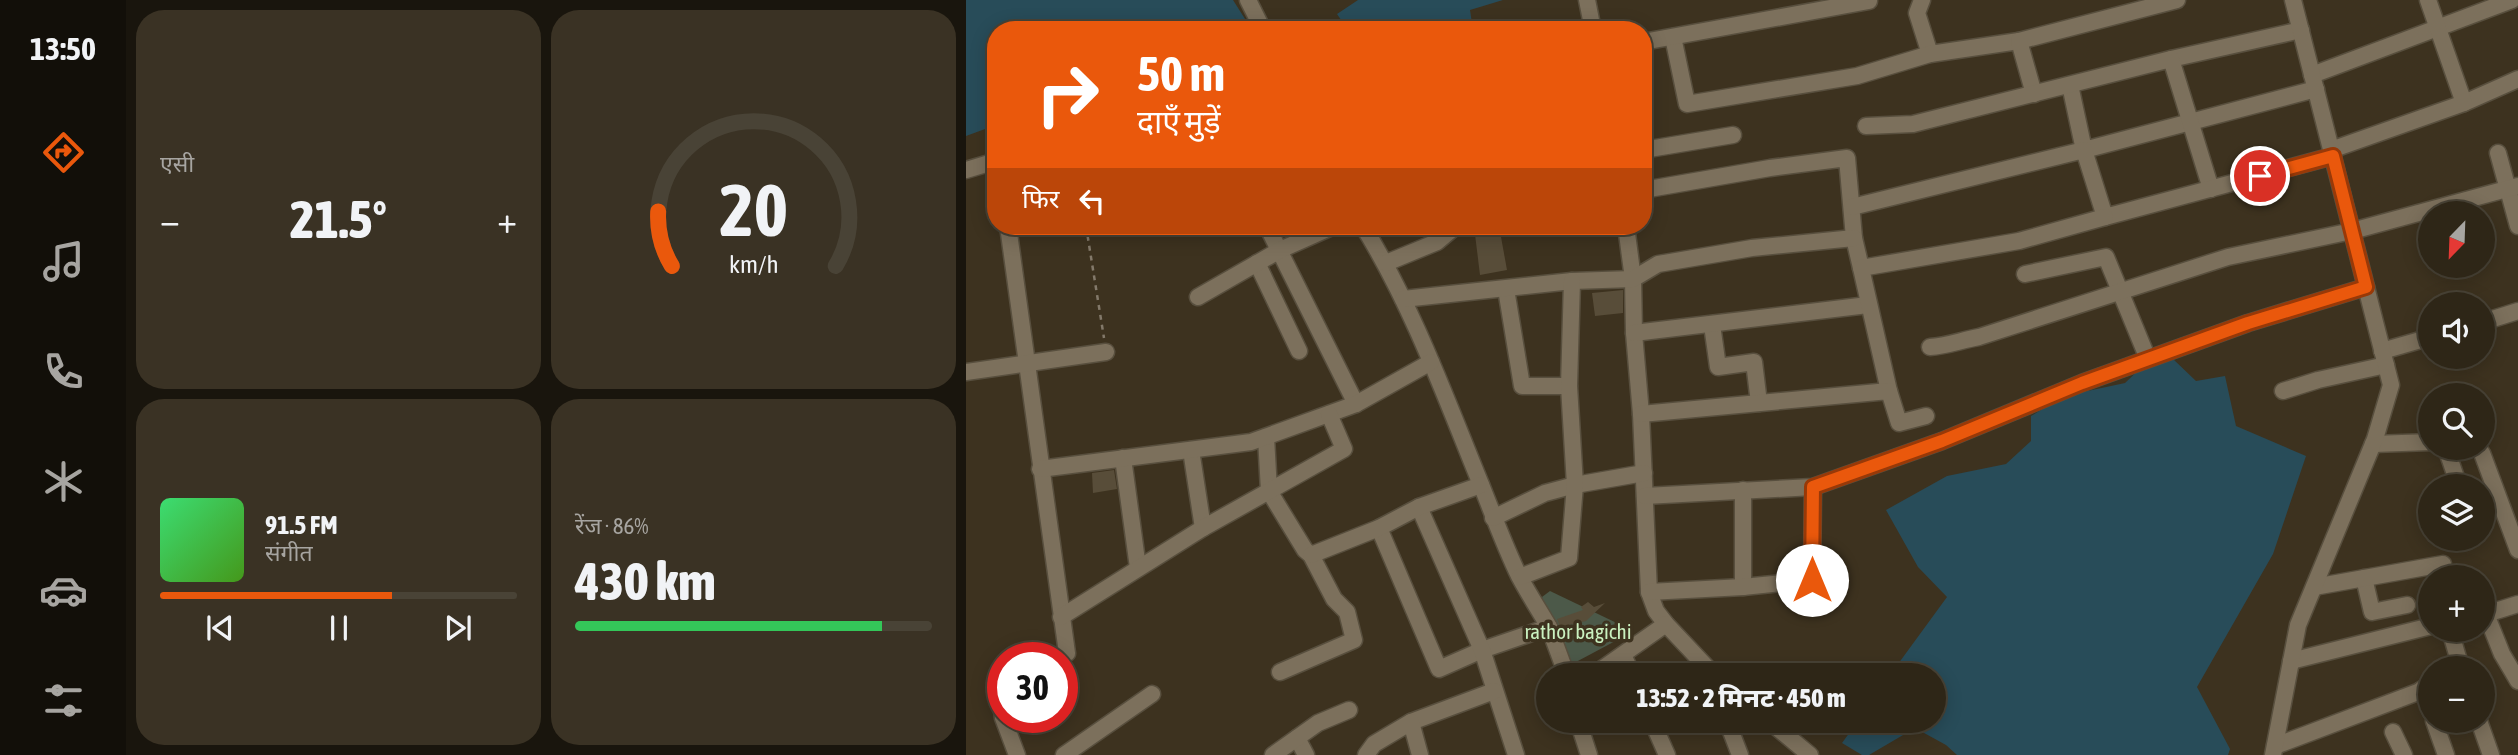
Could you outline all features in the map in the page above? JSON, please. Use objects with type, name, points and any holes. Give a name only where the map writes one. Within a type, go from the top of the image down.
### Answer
[{"type":"street","points":[[1248,0],[1258,21]]},
{"type":"street","points":[[1587,0],[1591,21]]},
{"type":"street","points":[[1922,0],[1917,13],[1930,54]]},
{"type":"street","points":[[1673,37],[1687,104],[1857,76],[1930,54],[2019,41],[2177,0]]},
{"type":"street","points":[[2428,0],[2464,103]]},
{"type":"street","points":[[1852,207],[2191,123],[2314,82],[2514,0],[2518,6]]},
{"type":"street","points":[[1652,40],[1869,1]]},
{"type":"street","points":[[2274,751],[2298,625],[2373,444],[2391,385],[2301,30],[2296,1]]},
{"type":"street","points":[[1866,126],[1913,124],[2171,59],[2301,30]]},
{"type":"street","points":[[2019,41],[2034,94]]},
{"type":"street","points":[[2171,59],[2211,189]]},
{"type":"street","points":[[1861,268],[2019,241],[2211,189],[2332,153],[2464,103],[2518,79]]},
{"type":"street","points":[[2070,85],[2084,150],[2105,217]]},
{"type":"street","points":[[1652,148],[1732,135]]},
{"type":"street","points":[[2498,152],[2513,188],[2518,226]]},
{"type":"street","points":[[1652,188],[1770,167],[1847,158],[1854,238],[1889,391],[1899,423],[1926,416]]},
{"type":"street","points":[[966,170],[987,164]]},
{"type":"street","points":[[1930,347],[1952,345],[1963,339],[1979,337],[2228,257],[2352,231],[2513,188]]},
{"type":"street","points":[[1009,235],[1065,642]]},
{"type":"street","points":[[1272,235],[1356,404]]},
{"type":"street","points":[[1198,297],[1280,250],[1314,235]]},
{"type":"street","points":[[1369,235],[1403,299],[1493,518],[1520,577],[1549,626],[1562,663]]},
{"type":"street","points":[[1386,263],[1437,242],[1445,235]]},
{"type":"street","points":[[1627,235],[1633,279],[1649,592],[1656,611],[1702,663]]},
{"type":"street","points":[[1403,299],[1572,281],[1633,279],[1658,264],[1752,248],[1854,238]]},
{"type":"street","points":[[2025,274],[2106,257],[2148,359]]},
{"type":"street","points":[[1257,263],[1299,351]]},
{"type":"street","points":[[1520,577],[1569,558],[1575,485],[1569,386],[1572,281]]},
{"type":"street","points":[[1645,496],[1813,487],[1942,441],[2082,383],[2148,359],[2248,323],[2366,287]]},
{"type":"street","points":[[1506,289],[1522,386],[1569,386]]},
{"type":"street","points":[[1634,333],[1868,305]]},
{"type":"street","points":[[2495,318],[2518,311]]},
{"type":"street","points":[[1712,325],[1718,367],[1754,362],[1759,403]]},
{"type":"street","points":[[2283,391],[2384,358],[2418,343]]},
{"type":"street","points":[[966,372],[1106,352]]},
{"type":"street","points":[[1040,468],[1251,442],[1356,404],[1431,362]]},
{"type":"street","points":[[1641,414],[1889,391]]},
{"type":"street","points":[[1061,617],[1203,528],[1344,449],[1329,414]]},
{"type":"street","points":[[1265,437],[1269,491],[1305,550],[1311,555],[1335,598],[1347,612],[1354,640],[1280,672]]},
{"type":"street","points":[[2373,444],[2418,442]]},
{"type":"street","points":[[1191,450],[1203,528]]},
{"type":"street","points":[[1123,458],[1138,568]]},
{"type":"street","points":[[2485,460],[2518,550]]},
{"type":"street","points":[[1493,518],[1545,493],[1644,473]]},
{"type":"street","points":[[1311,555],[1380,528],[1419,507],[1481,485]]},
{"type":"street","points":[[1649,592],[1812,580],[1813,487]]},
{"type":"street","points":[[1743,490],[1743,587]]},
{"type":"street","points":[[1419,507],[1482,650],[1516,755]]},
{"type":"street","points":[[1380,528],[1439,669],[1549,626]]},
{"type":"street","points":[[2314,587],[2443,564]]},
{"type":"street","points":[[2364,578],[2372,612],[2407,605]]},
{"type":"street","points":[[2495,612],[2518,604]]},
{"type":"street","points":[[1611,663],[1666,624]]},
{"type":"street","points":[[2291,661],[2418,629]]},
{"type":"street","points":[[2495,638],[2518,681]]},
{"type":"street","points":[[1623,655],[1627,663]]},
{"type":"street","points":[[1366,755],[1374,744],[1411,722],[1494,691]]},
{"type":"street","points":[[2274,751],[2418,691]]},
{"type":"street","points":[[1064,755],[1152,694]]},
{"type":"street","points":[[1273,755],[1318,723],[1349,710]]},
{"type":"street","points":[[1411,722],[1420,755]]},
{"type":"street","points":[[2393,732],[2404,755]]},
{"type":"street","points":[[1009,733],[1017,755]]},
{"type":"street","points":[[1582,733],[1589,755]]},
{"type":"street","points":[[1657,733],[1667,755]]},
{"type":"street","points":[[1732,733],[1740,755]]},
{"type":"street","points":[[1783,733],[1810,755]]},
{"type":"street","points":[[2438,733],[2446,755]]},
{"type":"street","points":[[2483,733],[2491,755]]},
{"type":"street","points":[[1297,738],[1306,755]]},
{"type":"path","points":[[1087,235],[1106,352]]},
{"type":"green space","name":"rathor bagichi","points":[[1550,591],[1623,626],[1621,638],[1574,663],[1559,663],[1542,597]]},
{"type":"water","points":[[966,0],[1233,0],[1246,21],[987,21],[987,128],[966,136]]},
{"type":"water","points":[[1358,0],[1503,0],[1470,10],[1472,21],[1342,21],[1337,14]]},
{"type":"water","points":[[2173,359],[2196,381],[2225,376],[2236,426],[2306,456],[2273,554],[2197,687],[2230,749],[2228,755],[1957,755],[1946,745],[1924,733],[1946,733],[1946,663],[1899,663],[1947,597],[1918,567],[1886,510],[1947,476],[2006,464],[2031,441],[2031,416],[2064,396],[2125,383],[2146,363]]},
{"type":"water","points":[[1849,733],[1906,733],[1869,755],[1862,755],[1842,743]]},
{"type":"building","points":[[1475,235],[1501,235],[1507,270],[1480,275]]},
{"type":"building","points":[[1623,290],[1623,313],[1595,316],[1592,293]]},
{"type":"building","points":[[1114,470],[1117,489],[1093,493],[1092,473]]},
{"type":"building","points":[[1588,602],[1594,607],[1605,603],[1586,621],[1560,627],[1557,619],[1583,610],[1581,607]]},
{"type":"route","points":[[1812,580],[1813,487],[1942,441],[2082,383],[2148,359],[2248,323],[2366,287],[2333,156],[2260,176]]}]
